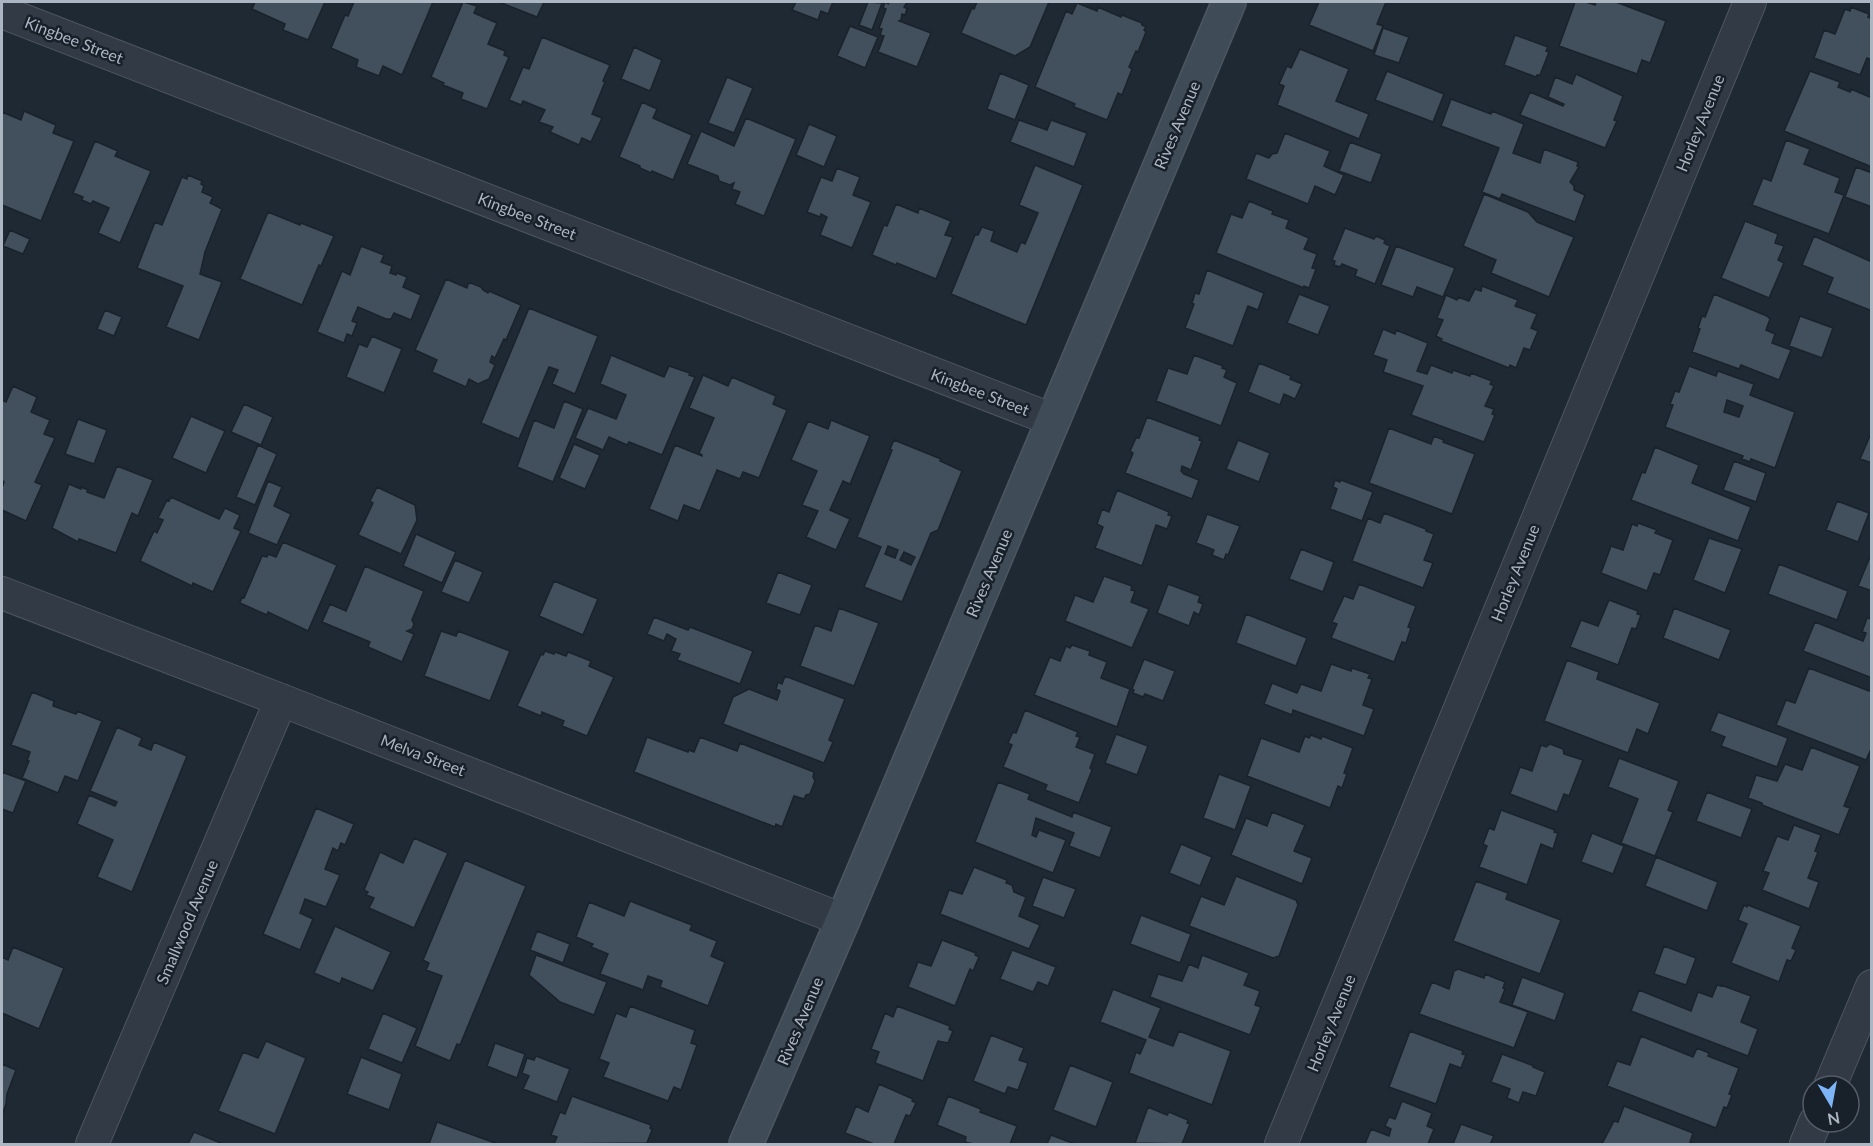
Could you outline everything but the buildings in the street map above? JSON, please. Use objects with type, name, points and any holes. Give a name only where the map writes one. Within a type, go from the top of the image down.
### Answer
[{"type":"street","name":"Rives Avenue","points":[[746,1144],[843,920],[1229,2]]},
{"type":"street","name":"Horley Avenue","points":[[1281,1144],[1750,2]]},
{"type":"street","name":"Kingbee Street","points":[[2,12],[1053,420]]},
{"type":"street","name":"Melva Street","points":[[2,593],[843,920]]},
{"type":"street","name":"Smallwood Avenue","points":[[92,1144],[281,700]]},
{"type":"street","points":[[1835,1074],[1872,986]]}]
